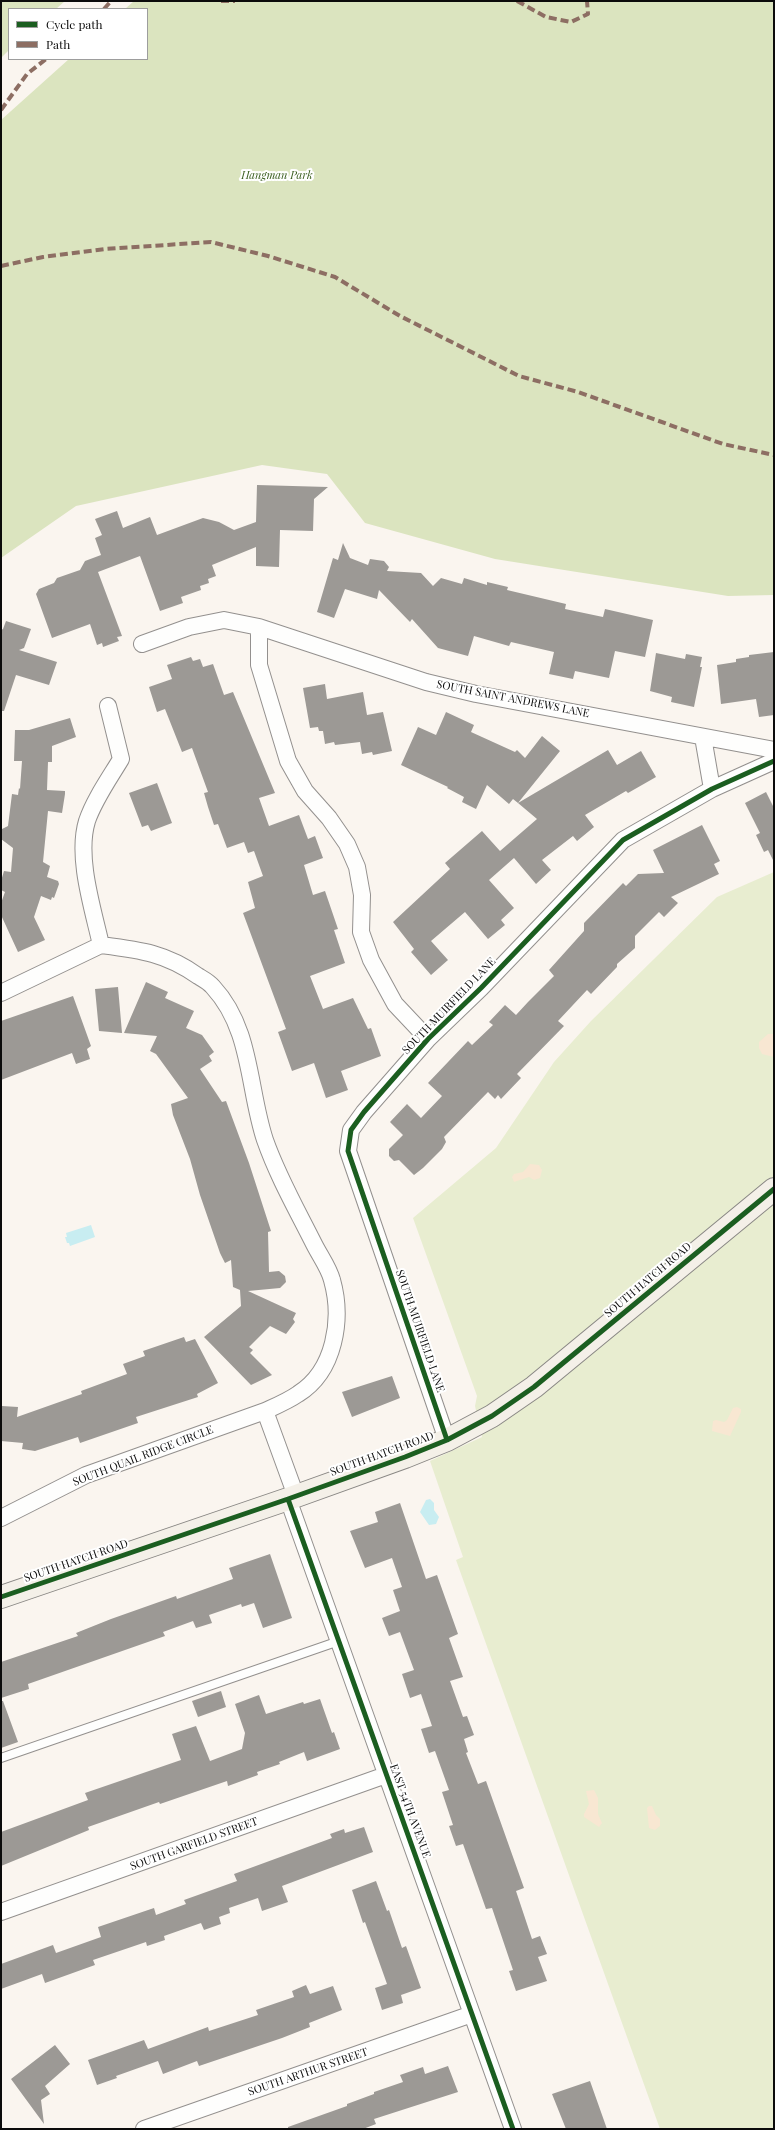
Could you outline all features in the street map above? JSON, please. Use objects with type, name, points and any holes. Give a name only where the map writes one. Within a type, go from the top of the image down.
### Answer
[{"type":"main road","name":"SOUTH HATCH ROAD","points":[[1,1597],[292,1498],[447,1440],[492,1416],[534,1387],[774,1189]]},
{"type":"street","name":"SOUTH SAINT ANDREWS LANE","points":[[142,644],[188,627],[224,620],[259,627],[448,687],[774,750]]},
{"type":"street","points":[[259,627],[259,665],[288,761],[305,791],[329,818],[348,844],[357,867],[362,895],[361,932],[371,960],[395,1004],[428,1039]]},
{"type":"street","points":[[1,993],[101,945],[90,896],[84,850],[87,822],[121,760],[108,706]]},
{"type":"street","points":[[703,737],[712,789]]},
{"type":"street","name":"SOUTH MUIRFIELD LANE","points":[[447,1440],[348,1151],[351,1130],[364,1112],[428,1039],[481,988],[623,840],[712,789],[774,760]]},
{"type":"street","name":"SOUTH QUAIL RIDGE CIRCLE","points":[[1,1518],[86,1475],[265,1411],[299,1394],[317,1376],[330,1355],[335,1331],[336,1305],[332,1278],[272,1160],[260,1123],[247,1055],[235,1020],[212,986],[179,962],[141,950],[101,945]]},
{"type":"street","name":"EAST 54TH AVENUE","points":[[265,1411],[339,1641],[513,2129]]},
{"type":"street","name":"SOUTH GARFIELD STREET","points":[[1,1912],[386,1775]]},
{"type":"street","name":"SOUTH ARTHUR STREET","points":[[144,2129],[472,2014]]},
{"type":"lane","points":[[1,1758],[339,1641]]},
{"type":"green space","points":[[1,1],[65,1],[57,8],[8,8],[8,51],[1,58]]},
{"type":"green space","name":"Hangman Park","points":[[134,1],[774,1],[774,595],[728,596],[495,559],[365,523],[327,474],[262,465],[76,506],[1,558],[1,120],[68,60],[148,60],[148,8],[126,8]]},
{"type":"green space","points":[[774,872],[774,2129],[660,2129],[456,1560],[463,1557],[430,1461],[482,1437],[475,1406],[477,1396],[413,1218],[496,1148],[554,1062],[591,1021],[717,897]]},
{"type":"sand","points":[[768,1034],[774,1034],[774,1057],[762,1054],[759,1048],[759,1042]]},
{"type":"sand","points":[[530,1164],[539,1165],[542,1170],[540,1178],[534,1180],[529,1177],[514,1182],[512,1177],[514,1174],[523,1172]]},
{"type":"sand","points":[[737,1407],[741,1409],[741,1412],[730,1436],[712,1431],[713,1421],[716,1420],[724,1422],[727,1420],[733,1408]]},
{"type":"sand","points":[[594,1790],[598,1798],[598,1814],[602,1823],[599,1827],[584,1817],[589,1804],[586,1791]]},
{"type":"sand","points":[[652,1806],[656,1815],[660,1819],[660,1826],[655,1830],[649,1828],[647,1808]]},
{"type":"water","points":[[91,1225],[95,1237],[70,1246],[69,1243],[67,1243],[65,1237],[67,1237],[66,1233]]},
{"type":"water","points":[[430,1499],[434,1503],[434,1510],[439,1517],[436,1524],[429,1525],[420,1512],[426,1500]]},
{"type":"building","points":[[257,485],[328,487],[314,499],[313,531],[280,530],[279,567],[256,566],[256,547],[212,565],[216,576],[208,579],[209,583],[200,586],[201,590],[181,597],[183,603],[160,611],[140,556],[98,572],[122,636],[117,637],[119,641],[103,647],[102,643],[97,645],[90,624],[52,638],[36,594],[39,589],[54,583],[57,578],[80,570],[85,561],[101,555],[95,538],[102,535],[95,519],[117,511],[123,528],[150,517],[157,535],[203,518],[219,522],[234,530],[256,522]]},
{"type":"building","points":[[343,543],[350,558],[368,565],[370,559],[384,561],[389,567],[387,571],[421,573],[433,586],[441,578],[462,584],[464,578],[487,585],[487,582],[508,587],[507,590],[566,604],[565,609],[603,617],[605,609],[653,620],[645,657],[615,651],[609,678],[575,671],[573,679],[549,674],[554,652],[511,642],[509,646],[474,636],[468,656],[438,648],[412,619],[410,622],[379,590],[377,599],[345,589],[334,618],[317,612],[333,558],[338,560]]},
{"type":"building","points":[[6,621],[31,629],[24,648],[19,650],[57,662],[49,685],[16,675],[4,711],[1,711],[1,630],[3,629]]},
{"type":"building","points":[[774,652],[774,715],[759,717],[756,699],[721,704],[717,665],[736,662],[736,659],[749,657],[749,655]]},
{"type":"building","points":[[656,653],[685,659],[686,654],[702,657],[700,667],[702,667],[694,707],[671,702],[672,697],[650,691]]},
{"type":"building","points":[[191,657],[193,661],[200,659],[203,667],[213,664],[224,695],[233,692],[275,793],[259,798],[269,826],[299,815],[308,839],[315,836],[323,858],[304,865],[313,895],[325,891],[338,929],[334,930],[345,963],[310,976],[323,1009],[353,998],[368,1029],[371,1028],[381,1056],[341,1071],[348,1090],[326,1098],[314,1063],[292,1071],[278,1032],[286,1029],[243,913],[255,908],[248,882],[263,876],[254,851],[248,853],[244,842],[227,848],[218,824],[214,825],[204,793],[208,792],[192,748],[182,752],[165,709],[157,712],[149,687],[172,679],[167,665]]},
{"type":"building","points":[[325,684],[327,699],[363,692],[367,715],[383,712],[392,751],[373,755],[372,752],[362,754],[360,742],[335,745],[334,742],[325,744],[323,731],[319,731],[318,727],[310,728],[303,688]]},
{"type":"building","points":[[446,712],[474,725],[471,732],[515,752],[517,750],[525,758],[542,736],[560,751],[518,803],[513,799],[509,804],[487,785],[476,809],[462,802],[464,797],[447,788],[448,787],[401,765],[418,727],[436,735]]},
{"type":"building","points":[[70,718],[76,737],[52,746],[52,762],[48,762],[47,790],[65,791],[62,813],[48,811],[43,862],[50,866],[47,877],[58,881],[59,884],[54,898],[52,897],[51,900],[41,896],[34,917],[45,940],[18,952],[1,915],[1,903],[5,892],[1,890],[1,881],[4,871],[11,872],[13,848],[1,839],[2,829],[8,826],[12,794],[18,795],[19,788],[20,789],[22,761],[14,761],[15,730],[29,730]]},
{"type":"building","points":[[608,750],[617,765],[641,751],[656,777],[628,793],[626,791],[585,815],[594,827],[577,841],[573,836],[542,860],[551,870],[536,884],[514,858],[489,880],[514,908],[501,920],[505,925],[488,939],[465,912],[431,941],[448,960],[431,975],[411,952],[414,949],[393,922],[450,869],[445,863],[482,831],[500,851],[537,819],[518,803]]},
{"type":"building","points":[[157,783],[172,823],[151,831],[148,825],[142,827],[129,793]]},
{"type":"building","points":[[766,792],[774,808],[774,862],[768,850],[764,852],[756,835],[760,833],[745,803]]},
{"type":"building","points":[[702,825],[720,861],[714,864],[719,874],[671,897],[678,903],[664,917],[659,912],[635,936],[635,948],[617,964],[617,967],[591,994],[587,990],[558,1021],[564,1026],[517,1074],[521,1078],[501,1099],[498,1095],[495,1099],[488,1092],[444,1137],[446,1142],[442,1149],[423,1168],[414,1175],[399,1160],[394,1161],[389,1156],[389,1149],[403,1135],[390,1122],[407,1104],[421,1118],[442,1096],[428,1083],[468,1041],[472,1045],[493,1025],[489,1022],[505,1005],[516,1015],[554,976],[549,970],[584,931],[584,923],[623,883],[626,886],[638,874],[664,873],[653,850]]},
{"type":"building","points":[[146,982],[168,992],[165,998],[194,1011],[186,1028],[202,1035],[214,1052],[209,1056],[212,1061],[200,1069],[222,1102],[226,1101],[249,1163],[271,1231],[268,1232],[269,1272],[279,1271],[285,1276],[286,1282],[280,1288],[248,1291],[296,1313],[293,1319],[295,1322],[286,1334],[270,1326],[249,1347],[253,1350],[250,1353],[272,1375],[251,1385],[204,1337],[241,1306],[240,1290],[233,1287],[231,1260],[225,1263],[220,1253],[200,1195],[190,1159],[173,1115],[171,1104],[188,1098],[156,1054],[150,1051],[157,1036],[124,1033]]},
{"type":"building","points":[[118,987],[122,1033],[99,1031],[95,989]]},
{"type":"building","points":[[73,996],[91,1046],[87,1049],[90,1059],[76,1064],[72,1053],[1,1080],[1,1021]]},
{"type":"building","points":[[184,1337],[186,1342],[195,1339],[218,1383],[197,1394],[198,1397],[136,1417],[138,1423],[80,1443],[78,1437],[35,1451],[22,1449],[23,1443],[1,1441],[2,1406],[18,1407],[17,1417],[82,1394],[81,1391],[127,1374],[123,1364],[145,1356],[143,1351]]},
{"type":"building","points":[[392,1376],[400,1398],[352,1417],[342,1392]]},
{"type":"building","points":[[400,1503],[426,1579],[437,1575],[458,1634],[449,1638],[463,1677],[450,1681],[463,1717],[467,1716],[474,1735],[464,1739],[468,1752],[466,1753],[478,1784],[486,1781],[524,1888],[516,1891],[532,1939],[540,1936],[547,1954],[538,1957],[547,1981],[516,1991],[509,1971],[513,1970],[492,1908],[486,1909],[463,1844],[456,1846],[449,1826],[453,1825],[442,1792],[449,1790],[435,1751],[429,1753],[421,1729],[432,1726],[421,1694],[410,1698],[402,1674],[414,1670],[400,1632],[389,1636],[382,1618],[400,1611],[393,1590],[402,1587],[392,1558],[365,1568],[350,1531],[378,1522],[375,1512]]},
{"type":"building","points":[[270,1554],[292,1618],[263,1628],[254,1603],[242,1607],[241,1604],[209,1615],[212,1623],[196,1628],[193,1621],[163,1632],[165,1636],[28,1684],[29,1689],[1,1698],[1,1662],[78,1636],[76,1633],[111,1619],[176,1596],[177,1599],[233,1579],[229,1568]]},
{"type":"building","points":[[221,1691],[226,1707],[198,1717],[192,1701]]},
{"type":"building","points":[[259,1695],[266,1714],[303,1702],[304,1704],[320,1699],[332,1733],[334,1732],[340,1749],[307,1761],[304,1752],[279,1762],[280,1764],[257,1772],[258,1775],[228,1786],[227,1781],[160,1804],[159,1802],[88,1827],[89,1830],[1,1866],[1,1832],[88,1800],[85,1793],[181,1760],[172,1734],[196,1726],[210,1761],[242,1749],[245,1733],[235,1704]]},
{"type":"building","points":[[1,1701],[3,1701],[18,1742],[1,1748]]},
{"type":"building","points":[[364,1827],[373,1852],[282,1886],[288,1902],[262,1911],[258,1898],[229,1908],[230,1913],[219,1917],[221,1924],[204,1930],[201,1923],[164,1936],[165,1940],[147,1946],[146,1942],[93,1960],[95,1965],[45,1983],[42,1974],[1,1989],[1,1964],[53,1945],[56,1953],[101,1937],[98,1927],[154,1908],[156,1915],[186,1904],[184,1900],[237,1881],[234,1874],[332,1838],[330,1834],[344,1829],[345,1833]]},
{"type":"building","points":[[376,1881],[387,1911],[389,1910],[402,1948],[406,1946],[421,1988],[401,1995],[403,2003],[382,2010],[375,1988],[387,1984],[365,1922],[363,1923],[352,1890]]},
{"type":"building","points":[[306,1985],[310,1994],[333,1986],[342,2010],[309,2023],[310,2027],[282,2038],[199,2066],[197,2061],[163,2074],[158,2061],[116,2076],[117,2078],[97,2085],[88,2060],[144,2040],[148,2049],[208,2027],[209,2031],[258,2015],[256,2010],[294,1997],[292,1991]]},
{"type":"building","points":[[55,2045],[70,2064],[45,2086],[50,2094],[41,2100],[44,2124],[11,2079]]},
{"type":"building","points":[[448,2066],[458,2092],[374,2119],[376,2124],[363,2129],[288,2129],[288,2127],[347,2106],[347,2104],[374,2094],[374,2092],[403,2082],[400,2075],[423,2067],[425,2074]]},
{"type":"building","points":[[590,2081],[607,2129],[566,2129],[552,2094]]},
{"type":"marked path","points":[[105,8],[111,1]]},
{"type":"marked path","points":[[221,1],[235,1]]},
{"type":"marked path","points":[[517,1],[546,17],[571,22],[588,14],[587,1]]},
{"type":"marked path","points":[[1,110],[27,74],[45,60]]},
{"type":"marked path","points":[[1,266],[43,257],[105,249],[211,242],[268,256],[335,277],[400,316],[519,376],[578,392],[723,444],[774,455]]},
{"type":"cycle path","points":[[447,1440],[348,1151],[351,1130],[364,1112],[428,1039],[481,988],[623,840],[712,789],[774,761]]},
{"type":"cycle path","points":[[1,1597],[288,1499],[405,1457],[447,1440],[492,1416],[534,1387],[774,1189]]},
{"type":"cycle path","points":[[288,1499],[513,2129]]}]
